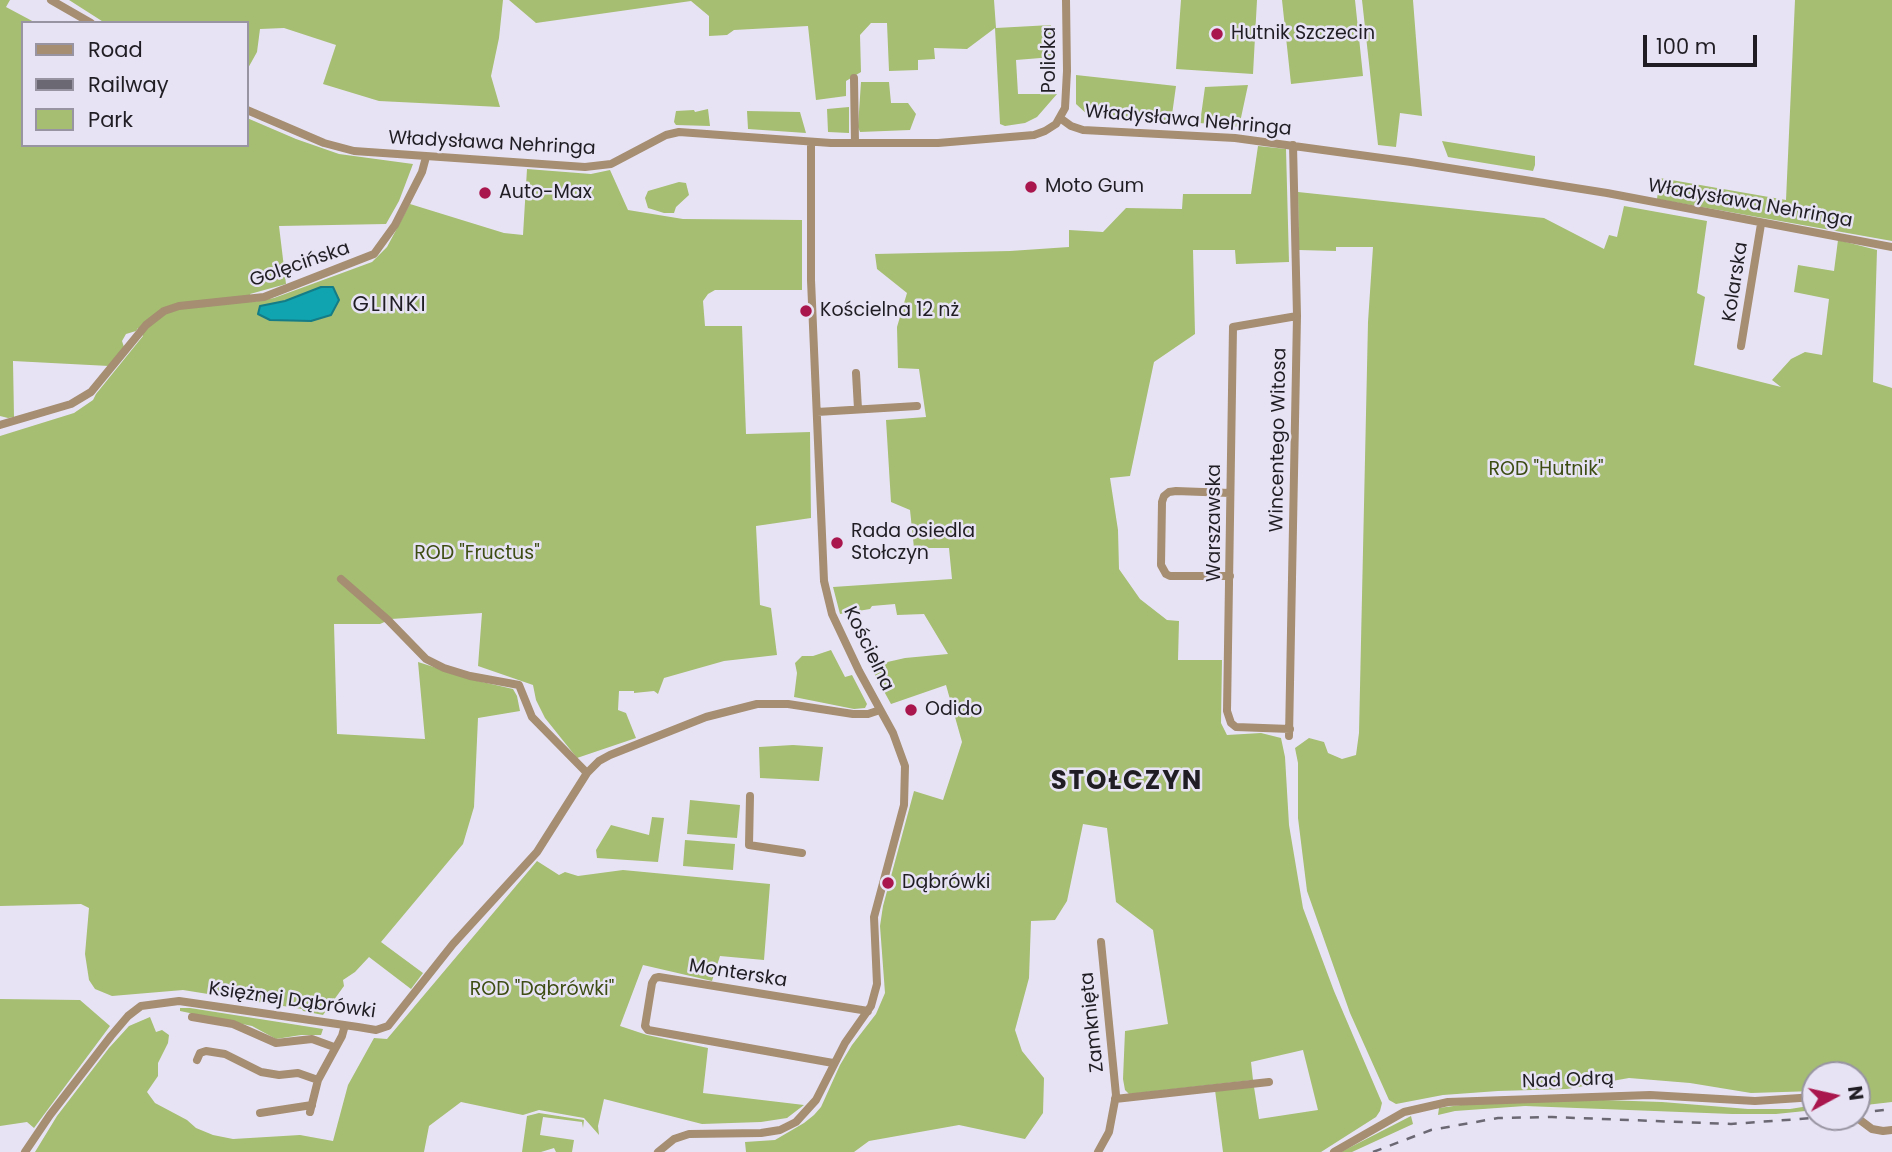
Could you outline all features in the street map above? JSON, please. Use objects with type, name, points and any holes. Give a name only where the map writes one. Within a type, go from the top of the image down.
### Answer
[{"type":"street","points":[[51,0],[88,21]]},
{"type":"street","name":"Policka","points":[[1060,118],[1066,104],[1067,86],[1066,0]]},
{"type":"street","points":[[854,78],[855,143]]},
{"type":"street","name":"Władysława Nehringa","points":[[248,110],[344,149],[588,167],[611,164],[664,136],[679,132],[790,138],[811,142],[938,144],[1034,135],[1048,130],[1060,118],[1083,130],[1235,138],[1595,191],[1892,247]]},
{"type":"street","name":"Kościelna","points":[[658,1152],[674,1139],[689,1134],[761,1133],[788,1126],[810,1108],[833,1063],[868,1012],[877,984],[874,925],[876,906],[900,819],[906,786],[905,766],[901,749],[852,658],[828,601],[822,562],[811,280],[811,142]]},
{"type":"street","name":"Wincentego Witosa","points":[[1289,732],[1297,316],[1293,145]]},
{"type":"street","name":"Golęcińska","points":[[0,425],[71,404],[91,392],[105,378],[127,346],[164,311],[179,306],[264,297],[374,254],[395,225],[422,172],[426,157]]},
{"type":"street","name":"Kolarska","points":[[1741,346],[1761,224]]},
{"type":"street","name":"Warszawska","points":[[1289,732],[1236,727],[1228,717],[1233,327],[1297,316]]},
{"type":"street","points":[[856,373],[858,409]]},
{"type":"street","points":[[817,412],[917,406]]},
{"type":"street","points":[[1230,493],[1176,491],[1164,496],[1161,552],[1162,570],[1166,574],[1230,576]]},
{"type":"street","points":[[341,579],[388,620],[426,659],[470,676],[519,685],[532,717],[587,774]]},
{"type":"street","name":"Księżnej Dąbrówki","points":[[25,1152],[122,1021],[141,1006],[179,1001],[376,1030],[388,1026],[453,944],[537,852],[587,774],[599,761],[706,717],[738,708],[776,703],[853,714],[868,714],[880,710]]},
{"type":"street","points":[[750,796],[749,845],[802,853]]},
{"type":"street","name":"Zamknięta","points":[[1098,1152],[1110,1131],[1115,1099],[1101,942]]},
{"type":"street","name":"Monterska","points":[[833,1063],[648,1030],[645,1026],[652,983],[659,977],[868,1012]]},
{"type":"street","points":[[192,1017],[233,1024],[276,1043],[312,1039],[334,1047]]},
{"type":"street","points":[[260,1113],[311,1108],[318,1080],[342,1036],[345,1025]]},
{"type":"street","points":[[197,1060],[200,1053],[208,1051],[225,1054],[261,1072],[279,1075],[298,1073],[318,1080]]},
{"type":"street","name":"Zamknięta","points":[[1115,1099],[1269,1082]]},
{"type":"street","name":"Nad Odrą","points":[[1334,1152],[1404,1112],[1448,1102],[1650,1095],[1750,1101],[1801,1098]]},
{"type":"street","points":[[1871,1128],[1883,1131],[1892,1129]]},
{"type":"green space","name":"ROD \"Fructus\"","points":[[0,0],[10,0],[6,7],[32,21],[21,21],[21,147],[248,147],[248,118],[339,154],[413,164],[399,201],[386,224],[279,226],[286,284],[250,294],[253,302],[274,298],[372,262],[387,247],[410,204],[504,233],[523,235],[527,169],[591,174],[610,170],[628,210],[683,219],[802,220],[802,290],[715,290],[703,301],[705,326],[742,326],[746,434],[810,432],[811,518],[756,526],[760,605],[771,608],[777,655],[724,661],[664,678],[658,694],[654,691],[619,691],[618,710],[626,713],[636,738],[577,758],[545,718],[536,700],[533,685],[478,666],[482,613],[391,619],[380,624],[334,624],[337,734],[425,739],[418,662],[513,689],[520,711],[478,718],[474,807],[463,844],[381,942],[423,973],[411,989],[369,957],[343,980],[344,986],[323,1015],[302,1009],[183,990],[112,996],[95,989],[89,980],[85,954],[89,908],[81,904],[0,906],[0,436],[74,413],[93,400],[143,336],[138,328],[126,334],[122,341],[124,347],[109,366],[13,361],[14,417],[0,416]]},
{"type":"green space","points":[[69,0],[503,0],[491,76],[500,107],[379,101],[323,84],[336,45],[284,28],[260,29],[257,52],[248,68],[248,21],[102,21]]},
{"type":"green space","points":[[509,0],[994,0],[996,28],[1051,25],[1053,57],[1016,60],[1018,94],[1057,94],[1037,117],[1025,123],[1005,126],[1000,124],[995,28],[967,49],[934,48],[935,59],[918,60],[918,70],[889,71],[887,23],[871,23],[860,35],[861,72],[846,81],[846,96],[816,100],[808,26],[734,30],[727,35],[709,36],[709,16],[691,1],[536,23]]},
{"type":"green space","name":"Hutnik Szczecin","points":[[1181,0],[1257,0],[1253,74],[1176,69]]},
{"type":"green space","points":[[1282,0],[1355,0],[1363,76],[1291,84]]},
{"type":"green space","points":[[1362,0],[1413,0],[1422,116],[1400,113],[1396,147],[1378,145]]},
{"type":"green space","points":[[1795,0],[1892,0],[1892,241],[1657,199],[1660,178],[1786,200]]},
{"type":"green space","points":[[1076,75],[1176,86],[1171,122],[1089,116],[1076,104]]},
{"type":"green space","points":[[861,82],[889,82],[891,103],[908,103],[916,114],[910,130],[860,132]]},
{"type":"green space","points":[[1248,85],[1239,127],[1200,123],[1205,87]]},
{"type":"green space","points":[[849,107],[849,133],[828,132],[827,109]]},
{"type":"green space","points":[[708,109],[710,126],[676,125],[674,122],[676,111],[695,112]]},
{"type":"green space","points":[[747,111],[800,112],[806,133],[748,129]]},
{"type":"green space","points":[[1442,141],[1535,156],[1535,165],[1533,171],[1448,157]]},
{"type":"green space","points":[[1258,146],[1286,149],[1289,262],[1236,264],[1235,250],[1193,250],[1195,334],[1154,362],[1130,476],[1110,478],[1118,530],[1119,569],[1140,599],[1167,620],[1179,621],[1178,660],[1222,660],[1221,723],[1227,735],[1261,733],[1281,738],[1285,757],[1289,825],[1303,908],[1334,991],[1382,1103],[1380,1111],[1376,1117],[1321,1152],[1223,1152],[1215,1090],[1254,1087],[1259,1119],[1318,1110],[1303,1050],[1251,1062],[1253,1080],[1129,1094],[1125,1090],[1123,1079],[1125,1031],[1168,1024],[1153,930],[1116,902],[1107,828],[1083,824],[1067,901],[1055,920],[1031,921],[1029,978],[1015,1030],[1022,1051],[1044,1078],[1043,1113],[1025,1139],[959,1125],[869,1141],[854,1152],[746,1152],[745,1142],[775,1140],[814,1115],[821,1107],[852,1045],[876,1014],[885,993],[880,926],[883,906],[914,791],[943,800],[962,742],[946,685],[891,704],[870,666],[905,658],[948,654],[924,614],[897,615],[895,604],[872,606],[870,609],[840,614],[833,587],[952,579],[949,548],[914,548],[910,510],[891,502],[886,420],[926,417],[919,369],[898,368],[897,327],[907,293],[877,269],[875,254],[1069,247],[1069,230],[1103,232],[1126,208],[1182,209],[1183,194],[1251,194]]},
{"type":"green space","points":[[679,182],[686,183],[689,195],[676,207],[674,213],[648,208],[645,198],[648,191]]},
{"type":"green space","name":"ROD \"Hutnik\"","points":[[1298,192],[1544,218],[1604,249],[1609,235],[1617,237],[1624,206],[1707,221],[1697,293],[1705,297],[1694,365],[1781,387],[1772,380],[1791,359],[1805,352],[1822,355],[1829,299],[1794,292],[1798,265],[1834,271],[1838,240],[1877,250],[1873,382],[1892,388],[1892,1102],[1871,1104],[1871,1061],[1801,1061],[1801,1091],[1751,1093],[1690,1083],[1629,1078],[1567,1089],[1443,1095],[1396,1104],[1389,1100],[1350,1013],[1307,891],[1298,818],[1298,763],[1295,748],[1309,738],[1324,742],[1328,753],[1342,759],[1356,755],[1359,733],[1368,322],[1373,247],[1336,247],[1336,251],[1299,250]]},
{"type":"green space","points":[[831,650],[845,677],[852,675],[867,704],[865,708],[854,709],[794,697],[797,673],[795,663],[802,656],[813,656]]},
{"type":"green space","points":[[759,747],[823,747],[819,781],[760,778]]},
{"type":"green space","points":[[690,800],[740,805],[737,838],[687,834]]},
{"type":"green space","points":[[652,817],[664,818],[658,862],[597,858],[596,850],[611,825],[649,835]]},
{"type":"green space","points":[[685,840],[735,844],[733,870],[683,866]]},
{"type":"green space","name":"ROD \"Dąbrówki\"","points":[[537,861],[559,875],[565,872],[578,876],[623,870],[770,884],[764,960],[720,956],[712,981],[643,965],[620,1026],[647,1035],[708,1048],[703,1093],[804,1105],[787,1118],[761,1122],[702,1124],[604,1099],[598,1126],[599,1135],[584,1118],[539,1110],[523,1115],[461,1102],[429,1126],[424,1152],[35,1152],[57,1116],[109,1048],[129,1026],[150,1017],[156,1032],[162,1030],[169,1035],[158,1063],[158,1076],[147,1092],[155,1103],[213,1135],[233,1139],[300,1135],[333,1141],[348,1085],[374,1038],[387,1039]]},
{"type":"green space","points":[[0,999],[80,1000],[110,1026],[34,1128],[27,1122],[0,1126]]},
{"type":"green space","points":[[180,1008],[323,1029],[321,1035],[276,1039],[252,1026],[180,1011]]},
{"type":"green space","points":[[1604,1100],[1748,1109],[1801,1107],[1801,1111],[1732,1114],[1525,1106],[1455,1111],[1438,1115],[1439,1108],[1475,1103]]},
{"type":"green space","points":[[539,1113],[584,1120],[583,1128],[582,1122],[543,1117],[540,1135],[574,1140],[572,1152],[556,1152],[554,1148],[541,1152],[522,1152],[527,1116]]},
{"type":"green space","points":[[1411,1116],[1413,1124],[1352,1152],[1341,1152]]},
{"type":"water","points":[[321,287],[333,287],[339,300],[331,315],[311,321],[270,320],[258,314],[260,306],[285,301]]},
{"type":"railway","points":[[1871,1111],[1892,1109]]},
{"type":"railway","points":[[1373,1152],[1431,1130],[1498,1118],[1552,1117],[1731,1124],[1801,1119]]},
{"type":"place","name":"Hutnik Szczecin","points":[[1217,34]]},
{"type":"place","name":"Moto Gum","points":[[1031,187]]},
{"type":"place","name":"Auto-Max","points":[[485,193]]},
{"type":"place","name":"Kościelna 12 nż","points":[[806,311]]},
{"type":"place","name":"Rada osiedla Stołczyn","points":[[837,543]]},
{"type":"place","name":"Odido","points":[[911,710]]},
{"type":"place","name":"Dąbrówki","points":[[888,883]]},
{"type":"district","name":"GLINKI","points":[[390,306]]},
{"type":"district","name":"STOŁCZYN","points":[[1127,782]]}]
